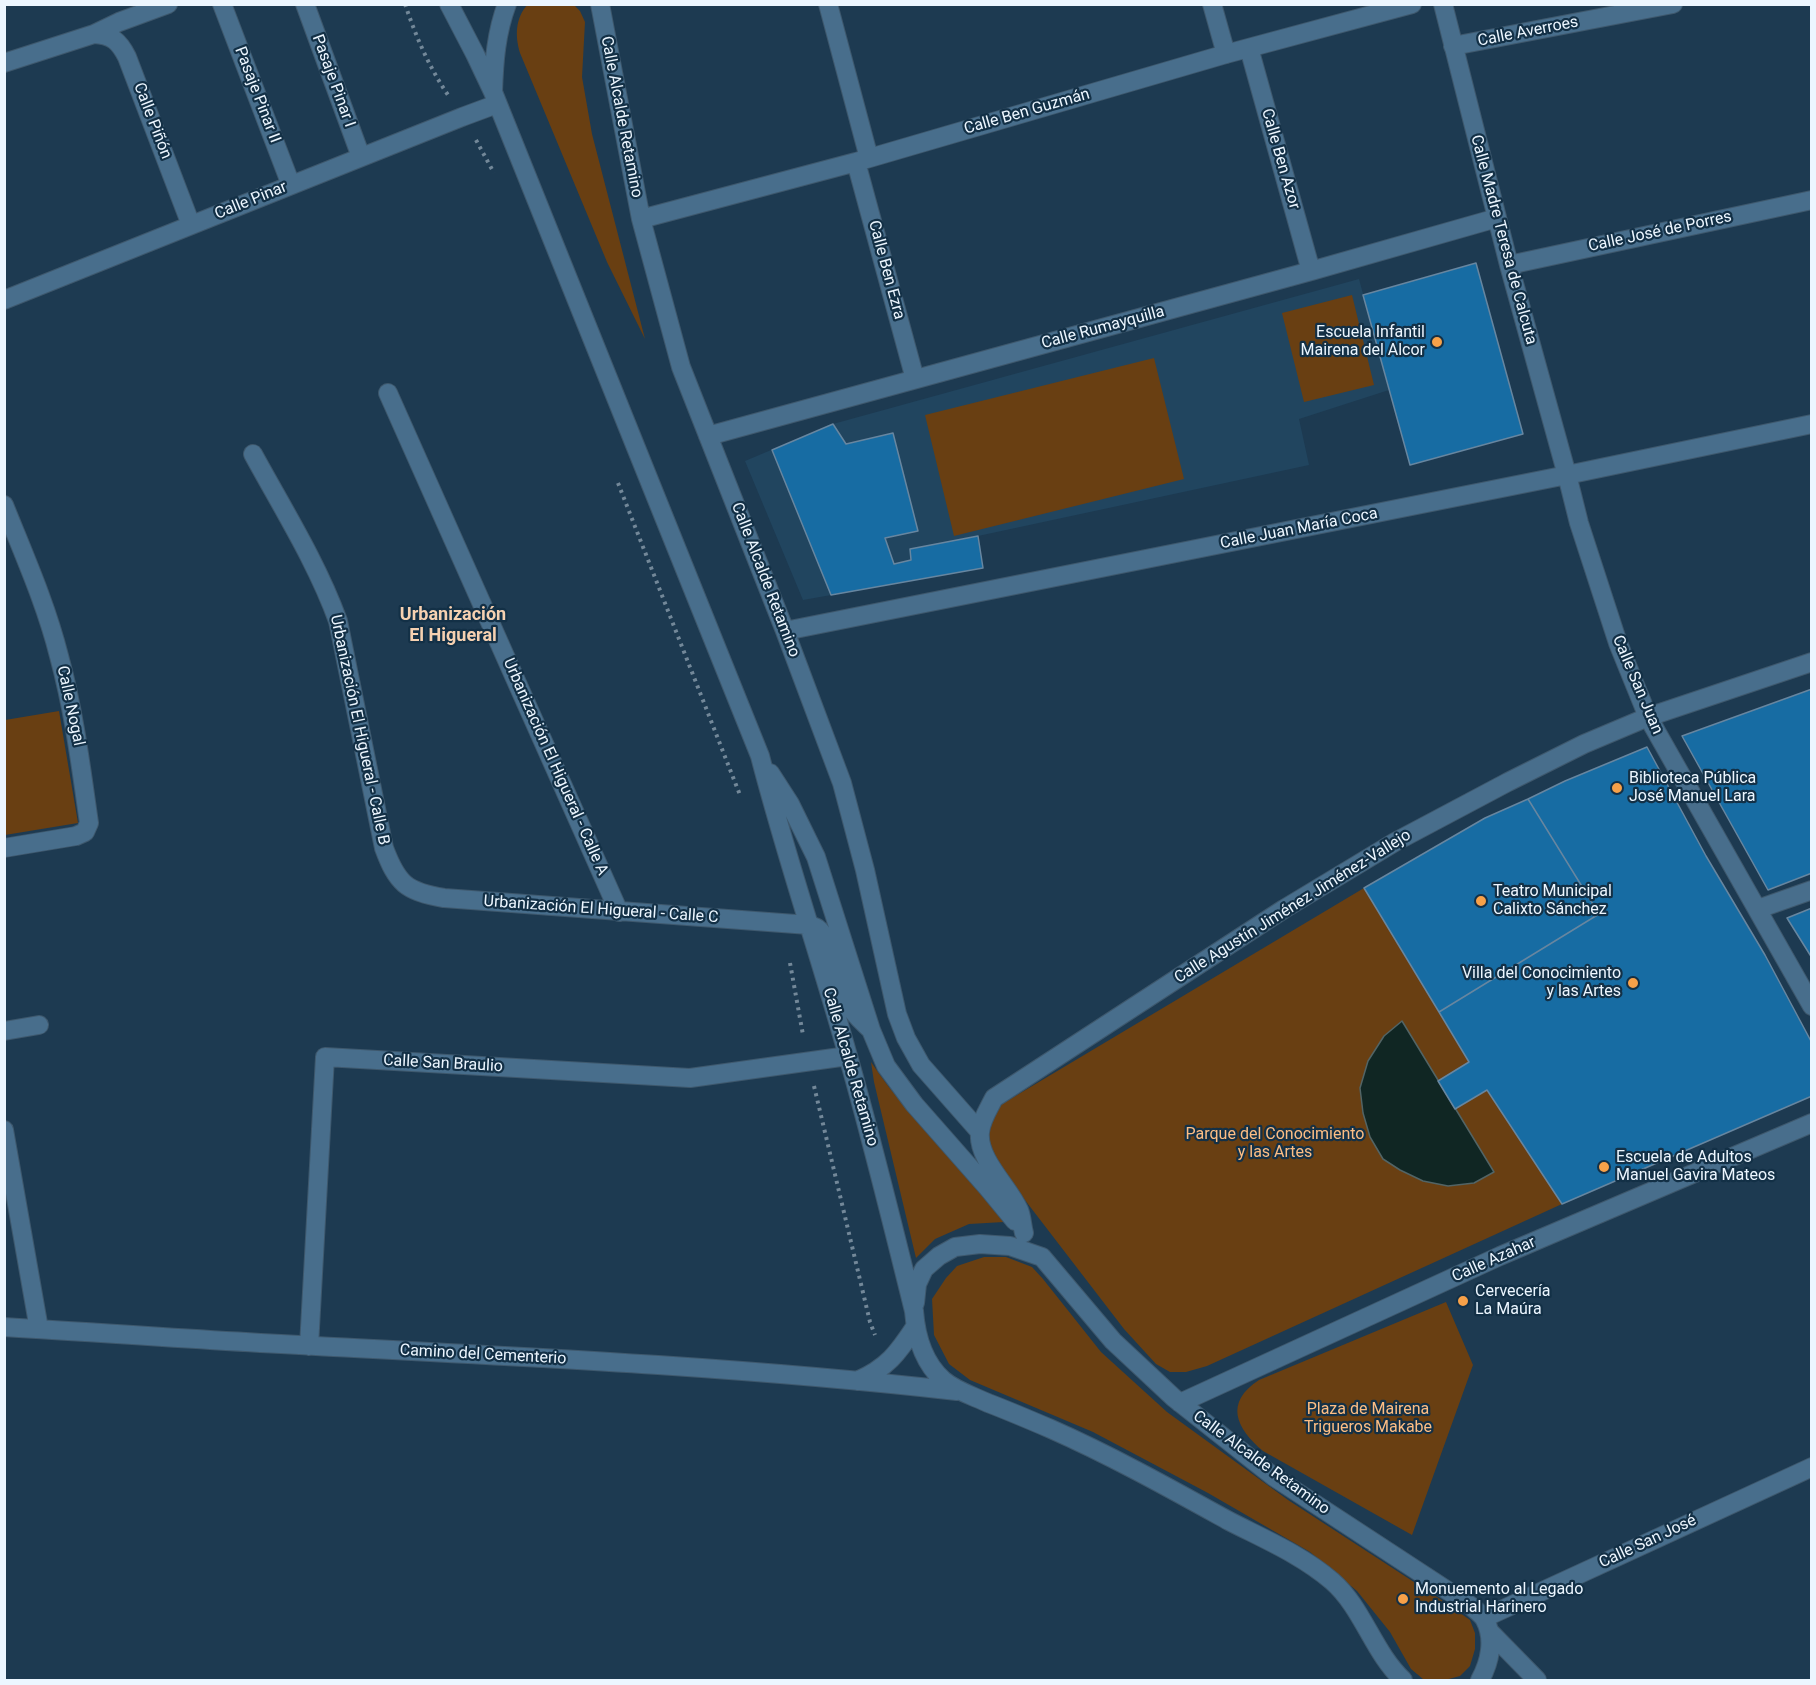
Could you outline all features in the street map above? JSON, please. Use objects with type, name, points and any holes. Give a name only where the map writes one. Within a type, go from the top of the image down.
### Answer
[{"type":"street","points":[[4,63],[94,34],[168,4]]},
{"type":"street","name":"Pasaje Pinar II","points":[[222,4],[291,185]]},
{"type":"street","name":"Pasaje Pinar I","points":[[305,4],[361,158]]},
{"type":"street","name":"Calle Alcalde Retamino","points":[[449,4],[495,98],[760,756],[848,1056],[881,1176],[921,1348],[929,1364],[943,1380],[960,1391],[1052,1429],[1301,1560],[1332,1581],[1350,1601],[1395,1673],[1403,1680]]},
{"type":"street","points":[[495,98],[494,53],[507,4]]},
{"type":"street","name":"Calle Alcalde Retamino","points":[[600,4],[640,219],[681,366],[842,783],[897,1014],[906,1038],[921,1065],[980,1132]]},
{"type":"street","name":"Calle Ben Ezra","points":[[828,4],[915,379]]},
{"type":"street","points":[[1212,4],[1226,54]]},
{"type":"street","name":"Calle Ben Guzmán","points":[[640,219],[863,160],[1226,54],[1412,4]]},
{"type":"street","name":"Calle Madre Teresa de Calcuta","points":[[1443,4],[1509,265],[1567,475]]},
{"type":"street","name":"Calle Averroes","points":[[1453,46],[1673,4]]},
{"type":"street","name":"Calle Piñón","points":[[94,34],[106,35],[122,47],[191,225]]},
{"type":"street","name":"Calle Ben Azor","points":[[1249,48],[1311,271]]},
{"type":"street","name":"Calle Pinar","points":[[4,300],[462,117],[495,98]]},
{"type":"street","name":"Calle José de Porres","points":[[1509,265],[1812,200]]},
{"type":"street","name":"Calle Rumayquilla","points":[[708,436],[1497,218]]},
{"type":"street","name":"Urbanización El Higueral - Calle A","points":[[388,393],[619,912]]},
{"type":"street","name":"Calle Juan María Coca","points":[[785,631],[1812,424]]},
{"type":"street","name":"Urbanización El Higueral - Calle B","points":[[253,454],[328,593],[338,621],[384,848],[398,879]]},
{"type":"street","name":"Calle San Juan","points":[[1567,475],[1590,561],[1618,643],[1648,717],[1812,1006]]},
{"type":"street","name":"Calle Nogal","points":[[4,506],[47,613],[60,656],[79,749],[89,823],[85,832],[76,836],[4,848]]},
{"type":"street","name":"Calle Agustín Jiménez Jiménez-Vallejo","points":[[980,1132],[994,1098],[1293,903],[1395,842],[1584,744],[1648,717],[1812,662]]},
{"type":"street","name":"Calle Alcalde Retamino","points":[[760,756],[790,804],[816,857],[871,1030],[886,1066],[914,1104],[987,1187],[1042,1257],[1113,1341],[1180,1403],[1274,1477],[1471,1606],[1537,1680]]},
{"type":"street","name":"Urbanización El Higueral - Calle C","points":[[398,879],[424,895],[444,898],[809,925]]},
{"type":"street","points":[[1758,909],[1812,890]]},
{"type":"street","points":[[809,925],[817,928],[823,934],[849,1006],[871,1030]]},
{"type":"street","points":[[4,1031],[39,1025]]},
{"type":"street","name":"Calle San Braulio","points":[[309,1346],[325,1057],[690,1078],[848,1056]]},
{"type":"street","name":"Calle Azahar","points":[[1180,1403],[1500,1256],[1812,1123]]},
{"type":"street","points":[[4,1130],[39,1329]]},
{"type":"street","points":[[980,1132],[981,1147],[1020,1211],[1024,1233]]},
{"type":"street","name":"Calle Alcalde Retamino","points":[[914,1319],[917,1284],[924,1269],[939,1256],[955,1247],[980,1244],[1010,1246],[1042,1257]]},
{"type":"street","points":[[855,1381],[874,1373],[901,1349],[914,1319]]},
{"type":"street","name":"Camino del Cementerio","points":[[4,1327],[629,1363],[960,1391]]},
{"type":"street","name":"Calle San José","points":[[1487,1625],[1812,1467]]},
{"type":"street","points":[[1480,1680],[1491,1656],[1487,1625]]},
{"type":"shaded area","points":[[1359,279],[1389,390],[1299,419],[1309,465],[978,536],[983,568],[803,600],[745,461],[833,424]]},
{"type":"shaded area","points":[[1402,1021],[1494,1172],[1474,1183],[1448,1186],[1423,1181],[1383,1159],[1370,1137],[1363,1113],[1360,1088],[1368,1061],[1384,1036]]},
{"type":"green space","points":[[528,4],[574,5],[585,22],[582,77],[592,134],[645,339],[607,262],[520,53],[517,27]]},
{"type":"green space","points":[[1352,295],[1374,385],[1304,402],[1282,313]]},
{"type":"green space","points":[[1154,358],[1184,479],[954,536],[925,415]]},
{"type":"green space","points":[[59,711],[78,823],[5,835],[5,720]]},
{"type":"green space","name":"Parque del Conocimiento y las Artes","points":[[1364,888],[1469,1062],[1455,1109],[1487,1090],[1562,1204],[1207,1366],[1186,1372],[1170,1372],[1156,1364],[1124,1329],[1008,1178],[996,1158],[988,1135],[992,1118],[1002,1104]]},
{"type":"green space","points":[[871,1062],[899,1099],[1004,1222],[969,1224],[935,1239],[916,1258]]},
{"type":"green space","points":[[984,1257],[1006,1257],[1032,1267],[1101,1352],[1167,1412],[1288,1500],[1470,1620],[1475,1633],[1475,1649],[1470,1666],[1460,1676],[1445,1680],[1423,1679],[1411,1669],[1390,1632],[1357,1591],[1310,1552],[1208,1493],[1093,1432],[970,1380],[949,1364],[934,1335],[932,1299],[957,1266]]},
{"type":"green space","name":"Plaza de Mairena Trigueros Makabe","points":[[1446,1302],[1473,1365],[1412,1535],[1263,1451],[1246,1433],[1238,1416],[1238,1407],[1248,1389],[1259,1380]]},
{"type":"building","name":"Escuela Infantil Mairena del Alcor","points":[[1476,263],[1523,434],[1410,465],[1363,295]]},
{"type":"building","points":[[833,424],[846,444],[893,433],[918,531],[885,538],[894,564],[911,560],[910,549],[978,536],[983,568],[831,595],[772,450]]},
{"type":"building","points":[[1812,689],[1812,873],[1768,890],[1682,736]]},
{"type":"building","name":"Villa del Conocimiento y las Artes","points":[[1647,747],[1812,1043],[1812,1096],[1562,1204],[1487,1090],[1455,1109],[1438,1081],[1469,1062],[1439,1012],[1599,914],[1528,799]]},
{"type":"building","name":"Teatro Municipal Calixto Sánchez","points":[[1528,799],[1599,914],[1439,1012],[1364,888],[1485,818]]},
{"type":"building","points":[[1812,908],[1812,958],[1787,918]]},
{"type":"place","name":"Escuela Infantil Mairena del Alcor","points":[[1437,342]]},
{"type":"place","name":"Biblioteca Pública José Manuel Lara","points":[[1617,788]]},
{"type":"place","name":"Teatro Municipal Calixto Sánchez","points":[[1481,901]]},
{"type":"place","name":"Villa del Conocimiento y las Artes","points":[[1633,983]]},
{"type":"place","name":"Escuela de Adultos Manuel Gavira Mateos","points":[[1604,1167]]},
{"type":"place","name":"Cervecería La Maúra","points":[[1463,1301]]},
{"type":"place","name":"Monuemento al Legado Industrial Harinero","points":[[1403,1599]]},
{"type":"district","name":"Urbanización El Higueral","points":[[453,625]]}]
